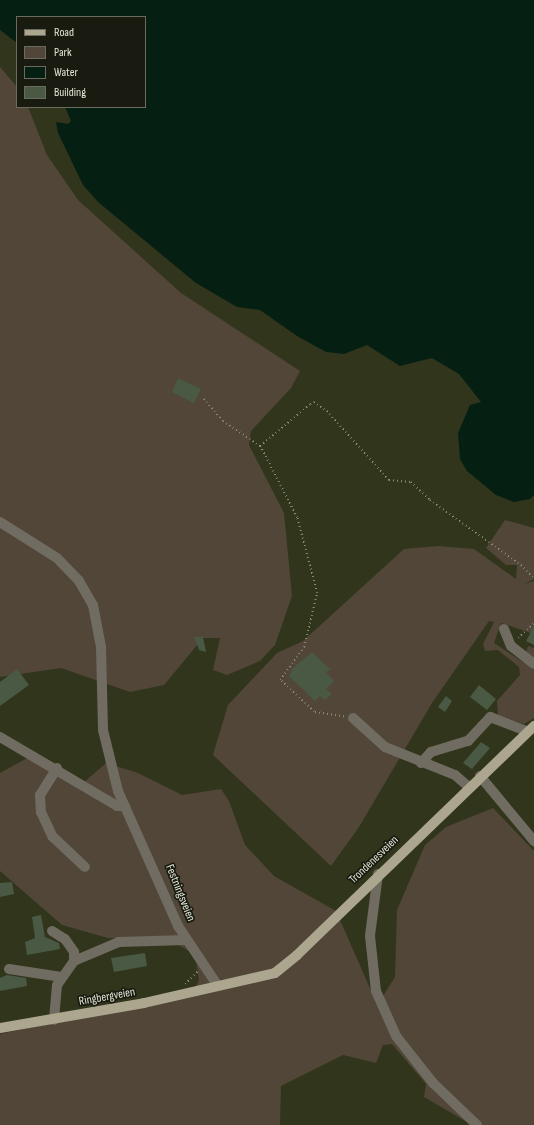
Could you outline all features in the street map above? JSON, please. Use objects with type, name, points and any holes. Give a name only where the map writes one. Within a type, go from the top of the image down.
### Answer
[{"type":"main road","name":"Trondenesveien","points":[[218,986],[261,978],[281,969],[531,728]]},
{"type":"main road","name":"Ringbergveien","points":[[0,1028],[54,1020],[218,986]]},
{"type":"street","name":"Festningsveien","points":[[0,522],[57,558],[79,581],[93,605],[101,647],[102,730],[125,806],[186,940],[205,965],[218,986]]},
{"type":"street","points":[[504,629],[511,646],[534,664]]},
{"type":"street","points":[[421,763],[431,752],[468,741],[490,717],[531,728]]},
{"type":"street","points":[[353,718],[385,747],[421,763],[455,775],[469,787]]},
{"type":"street","points":[[0,737],[57,768],[117,806],[125,806]]},
{"type":"street","points":[[57,768],[40,795],[41,812],[52,836],[85,867]]},
{"type":"street","points":[[480,776],[534,841]]},
{"type":"street","points":[[378,874],[370,936],[376,991],[396,1036],[433,1083],[477,1125]]},
{"type":"street","points":[[52,931],[65,939],[74,952],[74,962]]},
{"type":"street","points":[[54,1020],[54,999],[61,977],[74,962],[119,942],[186,940]]},
{"type":"street","points":[[9,969],[61,977]]},
{"type":"path","points":[[204,399],[223,421],[260,446],[297,518],[317,593],[304,647],[280,680],[314,712],[353,718]]},
{"type":"path","points":[[260,446],[314,402],[389,480],[411,482],[430,500],[521,565],[534,578]]},
{"type":"path","points":[[511,646],[534,623]]},
{"type":"path","points":[[184,994],[186,982],[205,965]]},
{"type":"green space","points":[[0,67],[16,86],[16,108],[28,108],[47,155],[78,200],[181,293],[300,371],[291,388],[251,431],[249,445],[284,513],[292,596],[275,645],[260,661],[227,675],[213,670],[220,638],[203,638],[164,685],[130,692],[61,668],[0,677]]},
{"type":"green space","points":[[505,520],[534,528],[534,579],[524,584],[534,581],[534,634],[501,623],[494,643],[523,662],[528,646],[534,648],[534,718],[524,724],[498,715],[497,701],[520,675],[519,667],[498,650],[485,651],[483,644],[494,622],[489,621],[432,703],[359,827],[331,866],[213,755],[228,705],[277,653],[303,641],[404,549],[438,546],[474,549],[516,579],[517,565],[506,565],[486,548]]},
{"type":"green space","points":[[29,757],[82,784],[106,763],[138,773],[182,795],[221,789],[229,801],[245,845],[274,876],[336,911],[373,995],[383,996],[395,977],[397,910],[425,845],[446,827],[493,808],[534,851],[534,1125],[472,1125],[424,1097],[426,1084],[392,1044],[383,1045],[376,1063],[343,1055],[281,1086],[280,1125],[0,1125],[0,1034],[192,995],[199,980],[195,955],[169,939],[108,938],[62,925],[0,871],[0,773]]},
{"type":"water","points":[[0,0],[534,0],[534,495],[530,499],[514,502],[496,495],[467,471],[460,459],[458,433],[470,405],[481,402],[459,374],[432,358],[400,366],[367,345],[344,354],[326,352],[297,336],[260,310],[237,307],[196,283],[98,202],[83,185],[58,133],[56,122],[68,124],[71,121],[65,108],[146,108],[146,16],[16,16],[16,42],[0,30]]},
{"type":"building","points":[[178,378],[201,389],[194,403],[172,392]]},
{"type":"building","points":[[534,626],[534,645],[526,641]]},
{"type":"building","points":[[194,637],[203,637],[206,652],[199,650]]},
{"type":"building","points":[[312,652],[330,669],[326,673],[334,681],[326,689],[332,694],[325,700],[320,696],[315,701],[289,676],[293,668]]},
{"type":"building","points":[[17,669],[29,685],[0,706],[0,682]]},
{"type":"building","points":[[479,685],[496,699],[487,710],[470,697]]},
{"type":"building","points":[[446,696],[452,701],[445,712],[438,707]]},
{"type":"building","points":[[481,742],[490,748],[472,769],[463,763]]},
{"type":"building","points":[[12,882],[14,894],[0,897],[0,883]]},
{"type":"building","points":[[41,915],[45,937],[59,943],[60,949],[27,955],[25,942],[35,938],[32,917]]},
{"type":"building","points":[[145,953],[147,966],[114,972],[111,958]]},
{"type":"building","points":[[7,975],[26,978],[27,986],[0,991],[0,978]]}]
